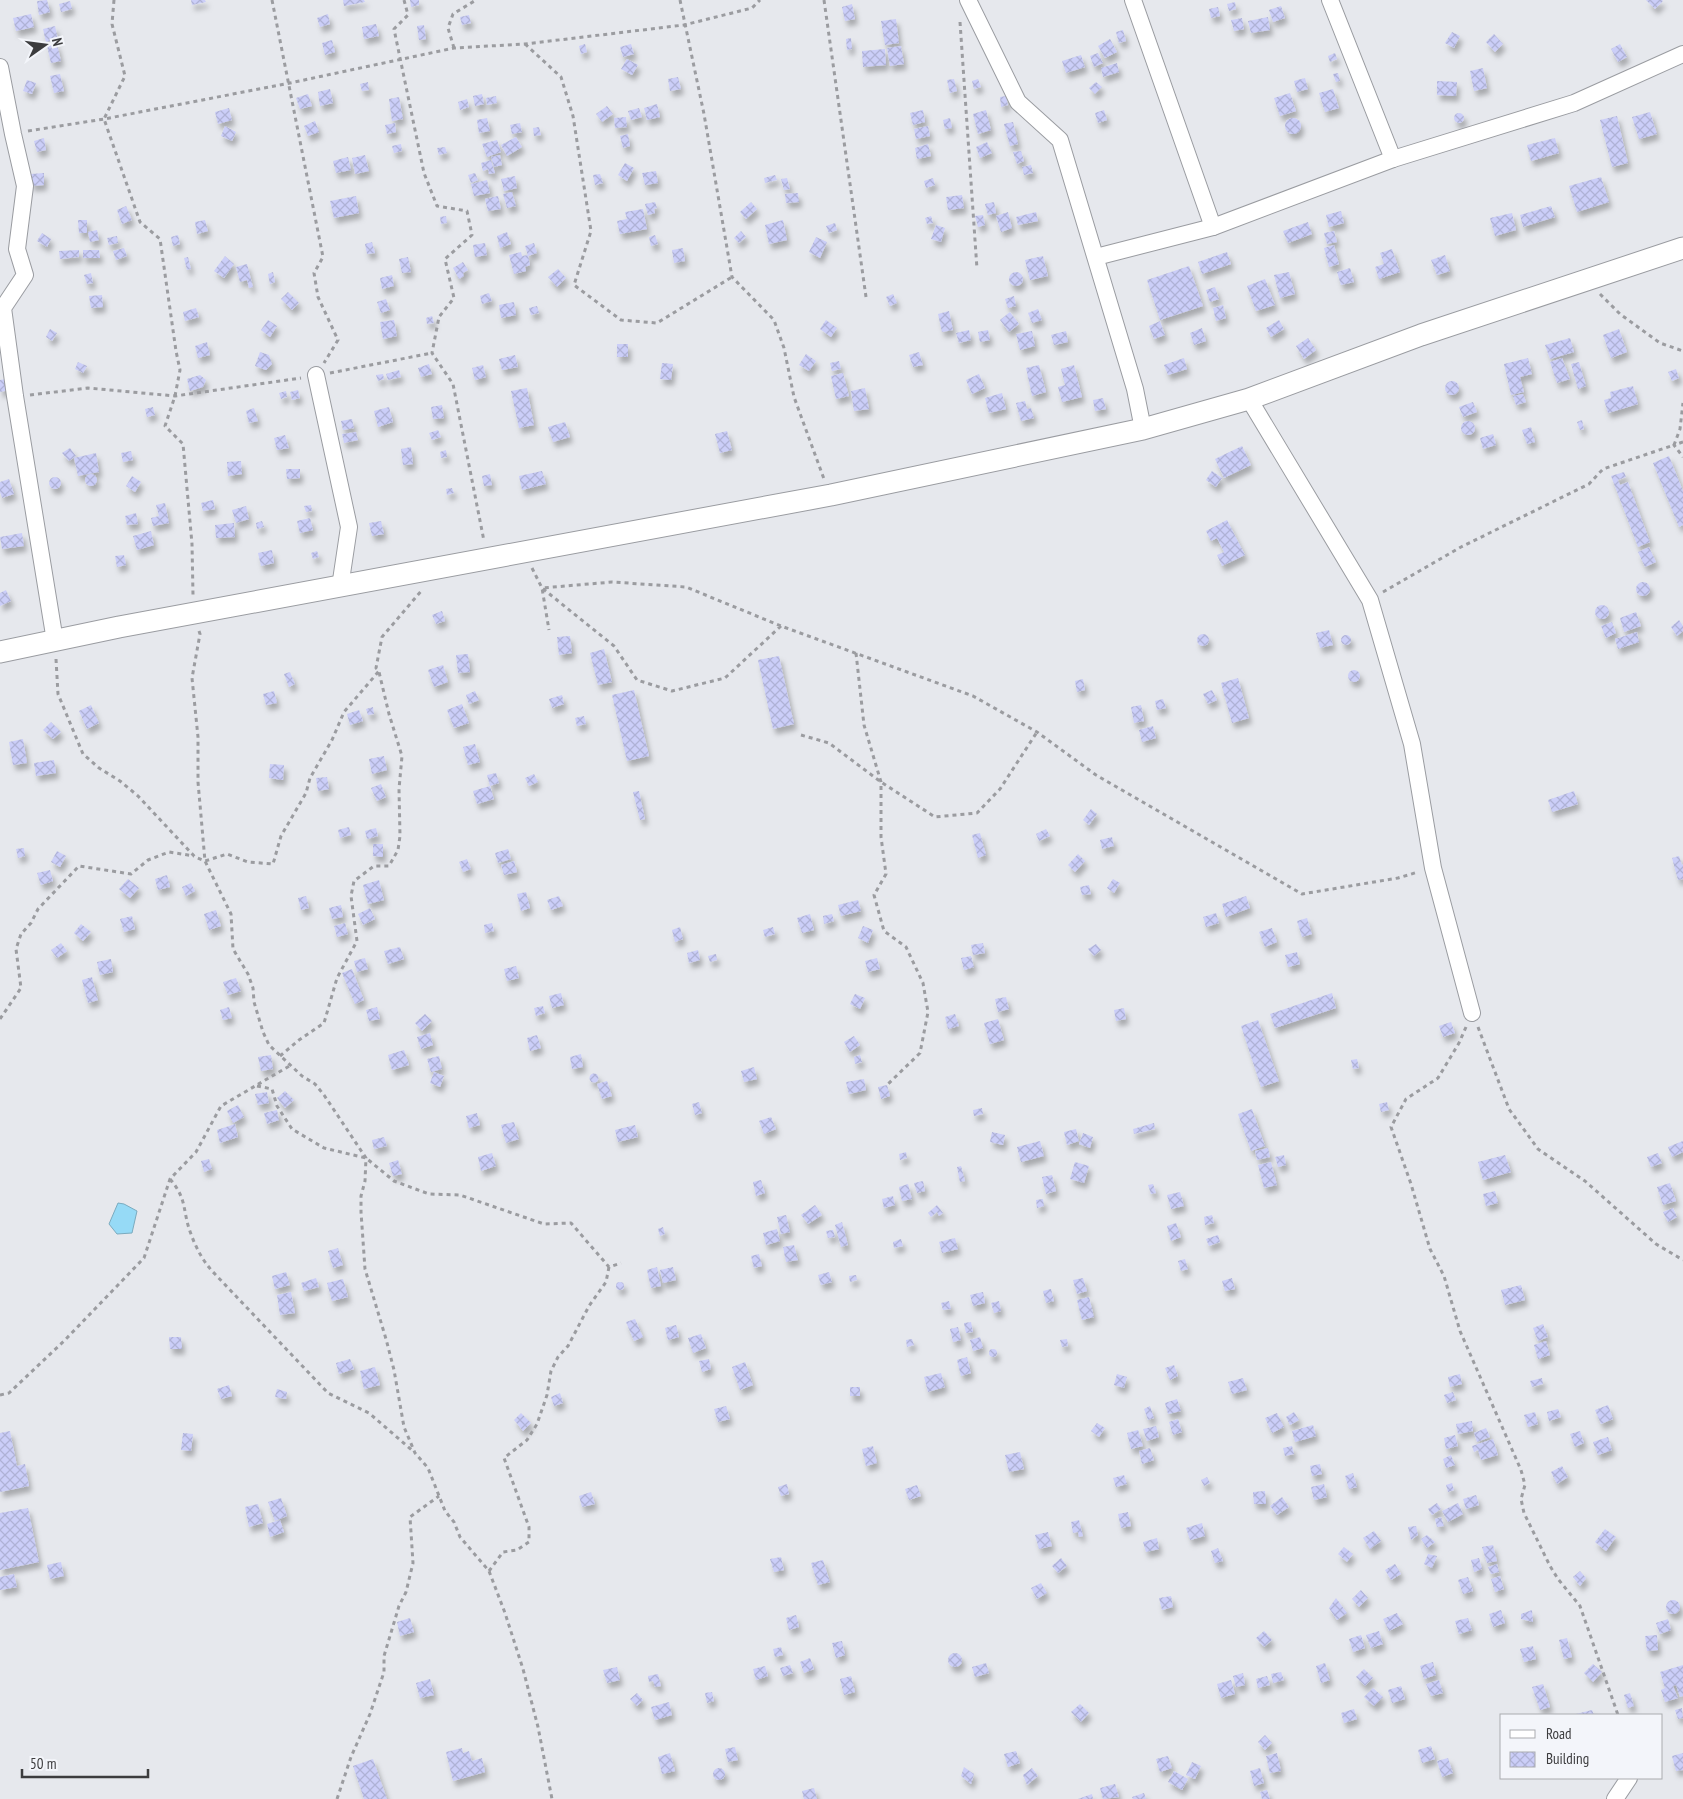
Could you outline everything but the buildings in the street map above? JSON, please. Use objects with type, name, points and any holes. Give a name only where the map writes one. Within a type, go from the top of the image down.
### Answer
[{"type":"street","points":[[968,0],[1018,102],[1060,140],[1134,389],[1143,429]]},
{"type":"street","points":[[1133,0],[1213,228]]},
{"type":"street","points":[[1330,0],[1393,159]]},
{"type":"street","points":[[1096,257],[1213,228],[1393,159],[1574,103],[1683,54]]},
{"type":"street","points":[[0,67],[13,134],[26,186],[17,250],[25,275],[3,308],[15,396],[55,641]]},
{"type":"street","points":[[0,652],[443,566],[830,495],[1143,429],[1250,399],[1421,336],[1683,248]]},
{"type":"street","points":[[316,376],[349,527],[340,587]]},
{"type":"street","points":[[1250,399],[1370,600],[1412,744],[1433,868],[1472,1012]]},
{"type":"street","points":[[1615,1799],[1627,1779]]},
{"type":"path","points":[[114,0],[112,24],[125,76],[104,120],[140,222],[160,239],[180,370],[165,426],[183,444],[192,544],[193,614],[200,634],[192,678],[198,736],[198,782],[205,861],[231,914],[233,949],[248,974],[263,1032],[269,1045],[302,1076],[315,1084],[324,1095],[366,1158],[394,1181],[429,1194],[460,1195],[544,1224],[571,1223],[609,1267]]},
{"type":"path","points":[[272,0],[323,257],[314,273],[318,297],[338,340],[316,376]]},
{"type":"path","points":[[404,0],[408,15],[394,29],[424,173],[437,206],[467,211],[472,235],[445,259],[454,298],[439,317],[432,353],[452,384],[487,558]]},
{"type":"path","points":[[454,48],[448,28],[453,14],[476,0]]},
{"type":"path","points":[[680,0],[704,114],[732,277],[774,320],[784,348],[794,397],[830,495]]},
{"type":"path","points":[[13,134],[104,120],[454,48],[525,44],[684,25],[752,8],[760,0]]},
{"type":"path","points":[[824,0],[866,297]]},
{"type":"path","points":[[960,20],[976,268]]},
{"type":"path","points":[[525,44],[561,76],[573,116],[591,231],[574,285],[621,320],[657,323],[732,277]]},
{"type":"path","points":[[1588,281],[1620,314],[1660,344],[1683,351]]},
{"type":"path","points":[[15,396],[88,388],[174,396],[316,376],[432,353]]},
{"type":"path","points":[[1674,445],[1680,429],[1683,403]]},
{"type":"path","points":[[1370,600],[1462,547],[1589,484],[1603,469],[1683,442]]},
{"type":"path","points":[[1674,445],[1683,457]]},
{"type":"path","points":[[524,552],[542,588],[548,630]]},
{"type":"path","points":[[280,1056],[324,1023],[337,978],[357,940],[351,896],[354,881],[374,866],[389,866],[398,850],[400,836],[399,789],[402,756],[388,714],[379,671],[376,668],[382,637],[443,566]]},
{"type":"path","points":[[542,588],[612,582],[686,587],[781,626],[973,696],[1037,732],[1096,775],[1302,894],[1398,878],[1433,868]]},
{"type":"path","points":[[542,588],[614,646],[637,680],[672,691],[725,678],[781,626]]},
{"type":"path","points":[[55,641],[58,694],[83,754],[138,796],[195,857]]},
{"type":"path","points":[[856,653],[864,725],[881,782],[881,837],[886,874],[874,896],[884,931],[906,946],[923,983],[928,1012],[920,1053],[887,1085]]},
{"type":"path","points":[[0,1019],[20,988],[16,949],[21,934],[31,923],[38,909],[79,866],[131,874],[148,860],[168,852],[195,857],[205,861],[227,854],[248,862],[273,864],[282,836],[306,793],[310,778],[332,740],[344,712],[379,671]]},
{"type":"path","points":[[801,735],[829,743],[881,782],[935,817],[977,813],[1000,789],[1037,732]]},
{"type":"path","points":[[1472,1012],[1509,1109],[1538,1149],[1585,1181],[1656,1244],[1683,1260]]},
{"type":"path","points":[[1472,1012],[1459,1043],[1438,1078],[1406,1099],[1391,1126],[1411,1184],[1430,1249],[1444,1276],[1460,1331],[1521,1470],[1525,1485],[1521,1499],[1524,1513],[1550,1566],[1580,1606],[1618,1714]]},
{"type":"path","points":[[0,1395],[8,1393],[66,1340],[144,1258],[170,1179],[196,1152],[221,1106],[291,1065]]},
{"type":"path","points":[[257,1086],[272,1089],[277,1106],[292,1129],[324,1148],[366,1158]]},
{"type":"path","points":[[366,1158],[365,1181],[361,1196],[360,1212],[365,1269],[392,1362],[404,1426],[416,1453]]},
{"type":"path","points":[[170,1179],[180,1190],[190,1233],[203,1260],[213,1272],[328,1393],[369,1413],[416,1453],[428,1468],[445,1511],[454,1522],[460,1536],[489,1570],[523,1669],[538,1728],[552,1799]]},
{"type":"path","points":[[609,1267],[621,1263]]},
{"type":"path","points":[[489,1570],[503,1552],[517,1550],[529,1542],[530,1528],[504,1458],[527,1440],[537,1424],[547,1395],[551,1371],[558,1357],[568,1346],[589,1306],[606,1282],[609,1267]]},
{"type":"path","points":[[337,1799],[350,1757],[370,1714],[384,1672],[384,1656],[411,1573],[413,1563],[410,1517],[439,1496]]},
{"type":"water","points":[[118,1203],[137,1211],[132,1233],[117,1234],[109,1224]]}]
